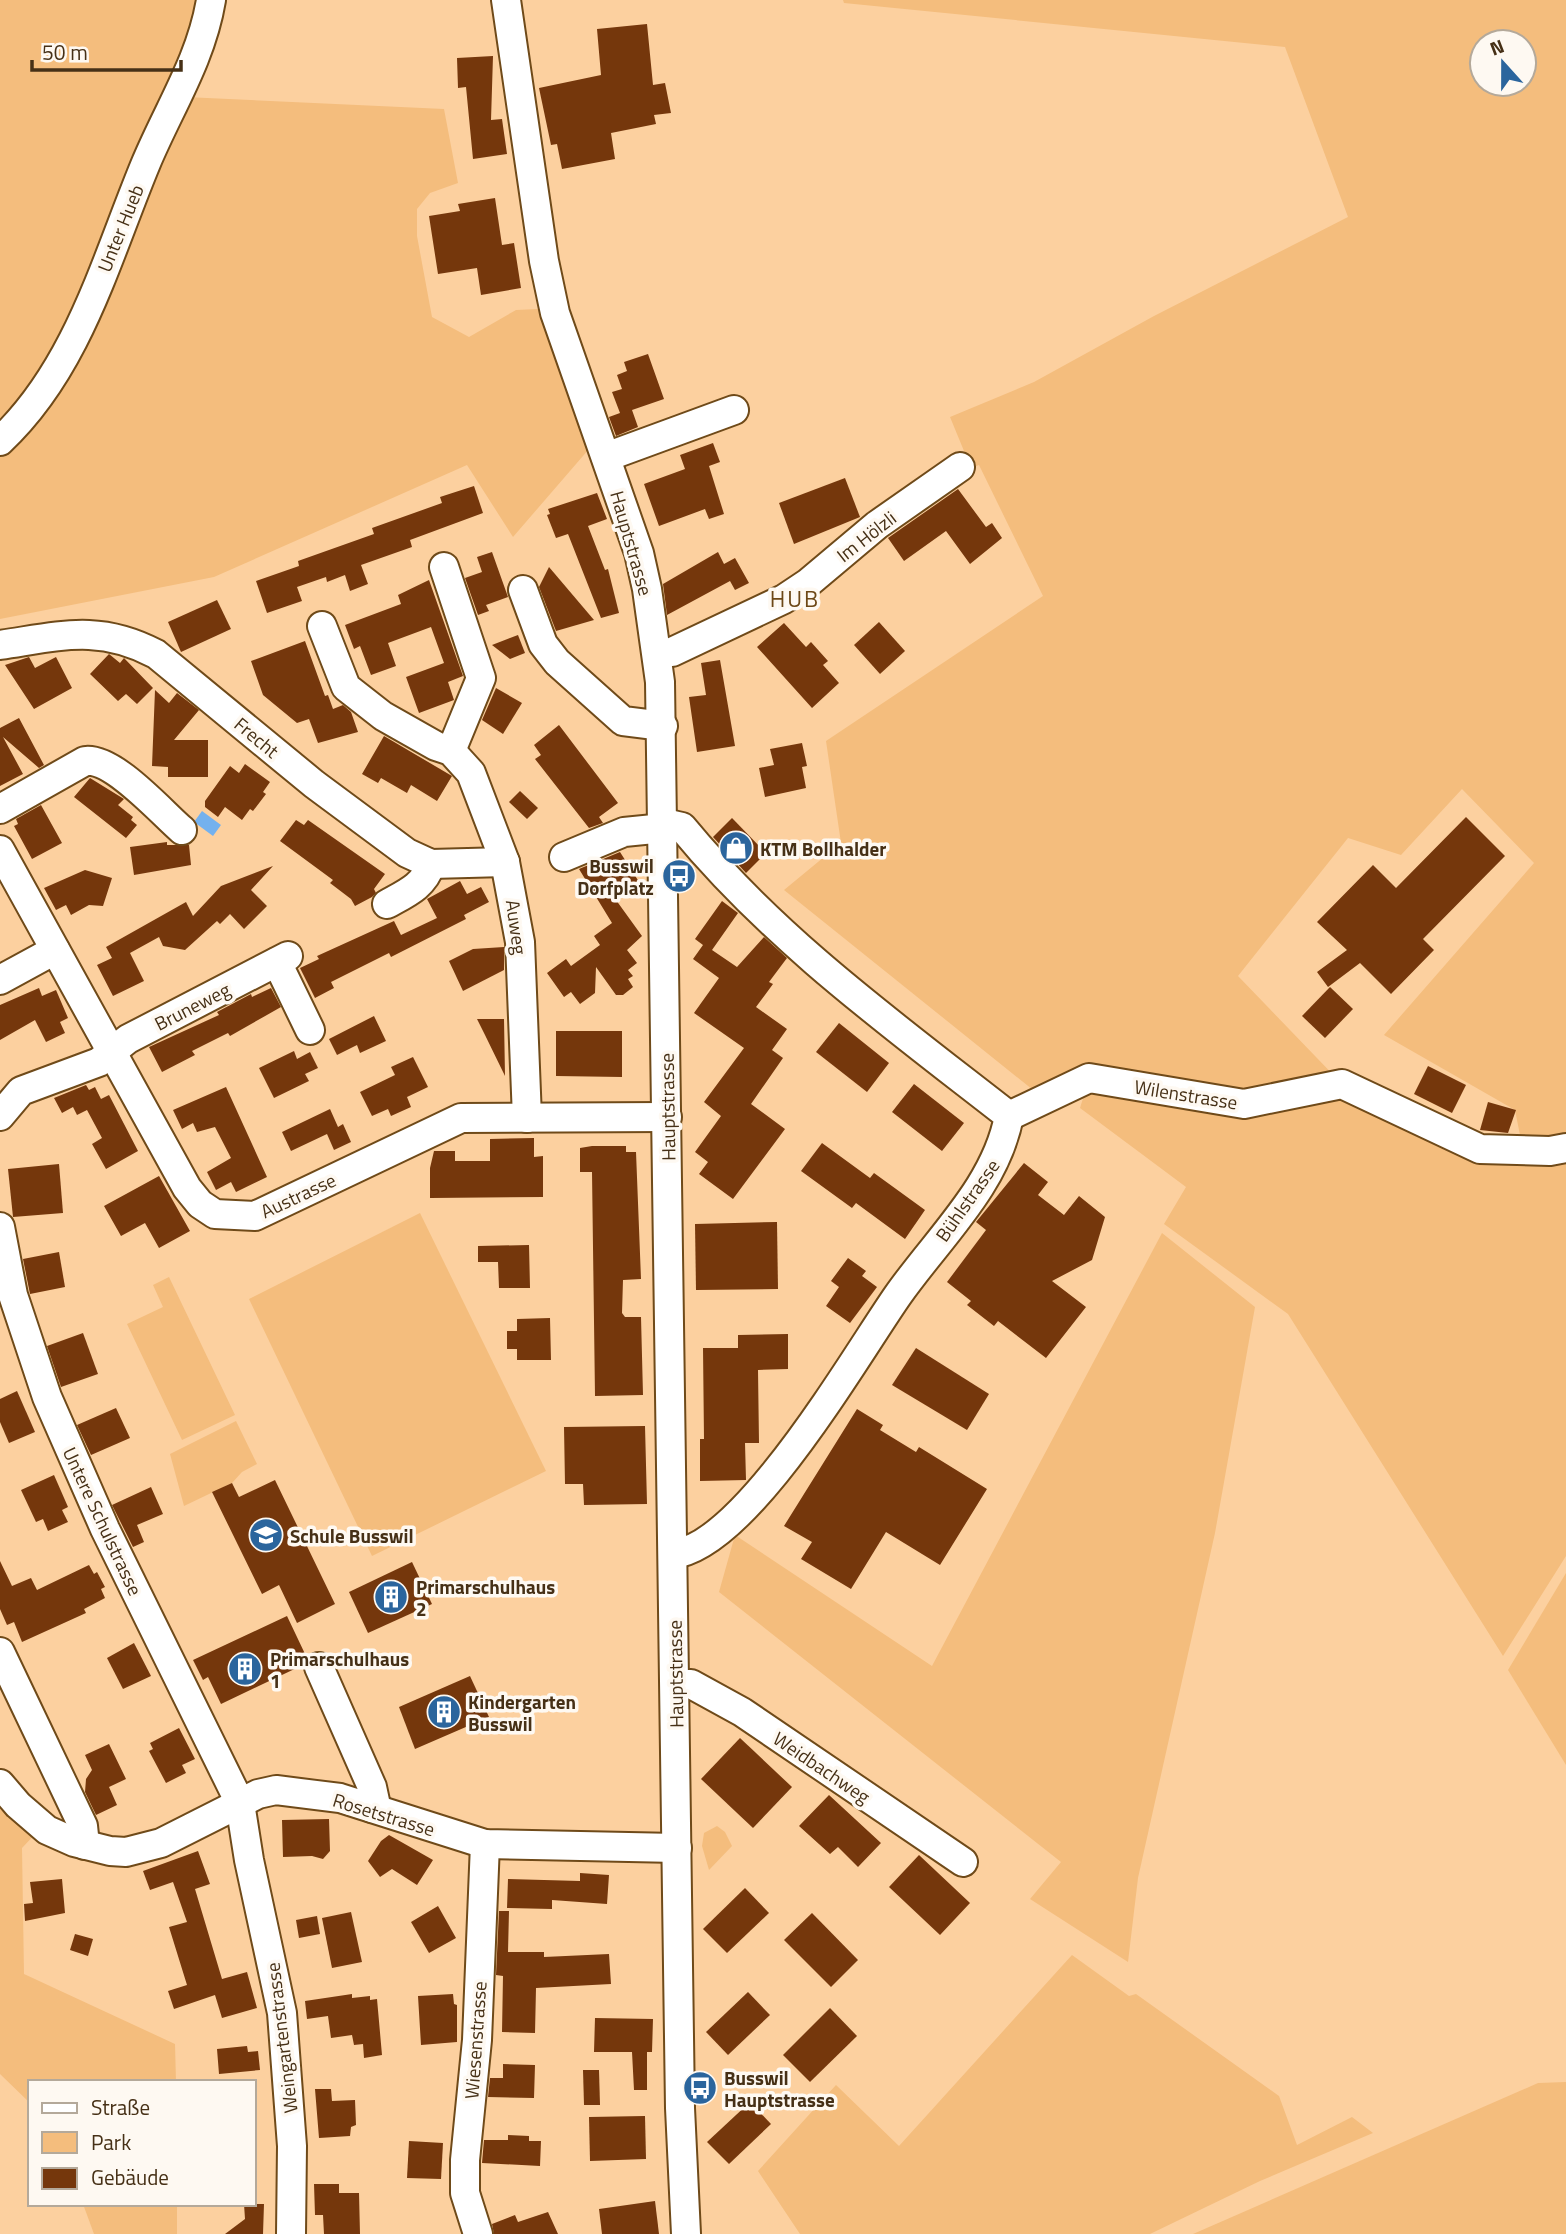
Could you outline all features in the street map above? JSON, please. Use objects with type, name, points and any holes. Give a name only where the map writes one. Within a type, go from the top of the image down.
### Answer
[{"type":"street","name":"Unter Hueb","points":[[0,441],[55,374],[89,305],[147,161],[200,50],[211,0]]},
{"type":"street","name":"Hauptstrasse","points":[[506,0],[546,274],[555,313],[639,553],[658,654],[663,726],[681,2180],[686,2234]]},
{"type":"street","points":[[606,457],[734,410]]},
{"type":"street","name":"Im Hölzli","points":[[658,654],[673,652],[784,599],[808,583],[877,525],[960,467]]},
{"type":"street","points":[[444,567],[481,678],[451,751]]},
{"type":"street","points":[[523,590],[543,644],[557,662],[624,721],[663,726]]},
{"type":"street","name":"Auweg","points":[[322,626],[346,687],[383,716],[436,746],[451,751],[471,773],[505,862],[522,966],[527,1118]]},
{"type":"street","name":"Frecht","points":[[0,645],[81,635],[120,637],[135,643],[165,662],[387,840],[407,853],[431,864],[505,862]]},
{"type":"street","points":[[0,809],[85,761],[94,760],[111,768],[182,830]]},
{"type":"street","points":[[564,857],[624,832],[664,825],[682,827],[774,927],[817,966],[1009,1116]]},
{"type":"street","name":"Austrasse","points":[[0,850],[187,1188],[200,1204],[215,1214],[255,1216],[455,1121],[473,1117],[667,1117]]},
{"type":"street","points":[[387,904],[417,887],[431,864]]},
{"type":"street","points":[[0,980],[55,950]]},
{"type":"street","name":"Bruneweg","points":[[110,1052],[128,1039],[282,959],[310,1030]]},
{"type":"street","points":[[0,1116],[21,1091],[99,1062],[110,1052]]},
{"type":"street","name":"Wilenstrasse","points":[[1009,1116],[1089,1078],[1244,1104],[1342,1084],[1479,1149],[1550,1151],[1566,1148]]},
{"type":"street","name":"Bühlstrasse","points":[[673,1554],[692,1551],[706,1543],[740,1511],[788,1454],[846,1375],[898,1295],[972,1198],[997,1158],[1009,1116]]},
{"type":"street","name":"Untere Schulstrasse","points":[[0,1227],[13,1295],[47,1397],[105,1529],[240,1803]]},
{"type":"street","points":[[0,1652],[83,1826],[85,1845]]},
{"type":"street","points":[[319,1667],[372,1787],[375,1801],[372,1808]]},
{"type":"street","name":"Weidbachweg","points":[[675,1684],[691,1684],[742,1712],[963,1862]]},
{"type":"street","name":"Rosetstrasse","points":[[0,1784],[18,1805],[47,1830],[85,1845],[126,1852],[161,1843],[258,1794],[276,1790],[341,1798],[485,1844],[677,1848]]},
{"type":"street","name":"Weingartenstrasse","points":[[240,1803],[249,1860],[282,2013],[292,2146],[291,2234]]},
{"type":"street","name":"Wiesenstrasse","points":[[478,2234],[465,2193],[465,2160],[477,2040],[485,1844]]},
{"type":"green space","points":[[0,0],[201,0],[185,60],[39,385],[0,432]]},
{"type":"green space","points":[[843,0],[1566,0],[1566,1556],[1503,1656],[1288,1314],[1164,1224],[1186,1187],[1080,1108],[1089,1079],[1043,1098],[784,890],[841,843],[826,741],[1043,596],[979,465],[971,468],[950,417],[1034,382],[1154,316],[1348,217],[1285,47],[844,3]],"holes":[[[1462,789],[1534,863],[1384,1035],[1515,1110],[1523,1150],[1342,1084],[1238,976],[1348,838],[1401,855]]]},
{"type":"green space","points":[[185,97],[444,109],[458,183],[430,193],[417,209],[417,236],[432,317],[469,337],[516,310],[538,309],[589,449],[513,537],[467,465],[214,577],[0,619],[0,452]]},
{"type":"green space","points":[[420,1213],[546,1471],[372,1556],[249,1299]]},
{"type":"green space","points":[[1162,1233],[1255,1307],[1215,1533],[1138,1878],[1128,1962],[1030,1899],[1061,1862],[719,1592],[735,1535],[932,1666]]},
{"type":"green space","points":[[169,1277],[235,1415],[182,1440],[127,1324],[163,1307],[153,1285]]},
{"type":"green space","points":[[236,1421],[257,1464],[242,1472],[232,1483],[184,1506],[170,1454]]},
{"type":"green space","points":[[1566,1573],[1566,1765],[1508,1670]]},
{"type":"green space","points":[[0,1803],[38,1831],[22,1848],[24,1974],[175,2044],[176,2080],[28,2080],[28,2101],[0,2074]]},
{"type":"green space","points":[[717,1826],[725,1832],[732,1846],[709,1870],[702,1846],[704,1833]]},
{"type":"green space","points":[[1072,1955],[1129,1996],[1136,1994],[1279,2096],[1297,2145],[1352,2117],[1373,2133],[1260,2181],[1150,2234],[800,2234],[758,2171],[836,2085],[899,2146]]},
{"type":"green space","points":[[1566,2082],[1566,2234],[1193,2234],[1538,2083]]},
{"type":"green space","points":[[84,2206],[177,2206],[177,2234],[94,2234]]},
{"type":"water","points":[[202,811],[221,825],[213,836],[194,822]]},
{"type":"building","points":[[647,24],[653,85],[665,83],[671,113],[654,115],[656,124],[611,133],[615,159],[562,169],[557,144],[551,145],[539,88],[601,75],[597,29]]},
{"type":"building","points":[[493,56],[491,120],[502,119],[507,154],[473,159],[466,87],[458,88],[457,58]]},
{"type":"building","points":[[495,198],[502,245],[514,243],[521,288],[481,295],[477,268],[438,274],[429,216],[460,211],[458,204]]},
{"type":"building","points":[[648,354],[664,399],[632,410],[638,427],[616,436],[609,417],[620,413],[612,392],[622,389],[617,375],[627,371],[624,362]]},
{"type":"building","points":[[713,443],[720,462],[709,466],[724,514],[709,519],[705,509],[659,526],[644,484],[685,469],[680,455]]},
{"type":"building","points":[[845,478],[860,517],[794,544],[779,503]]},
{"type":"building","points":[[474,486],[483,513],[410,540],[412,547],[361,565],[368,584],[350,591],[345,575],[327,582],[326,577],[297,587],[302,601],[267,613],[256,581],[299,566],[298,561],[374,534],[372,528],[442,503],[440,497]]},
{"type":"building","points":[[958,489],[986,527],[992,523],[1002,538],[970,564],[946,531],[904,561],[888,538]]},
{"type":"building","points":[[597,493],[607,519],[588,526],[605,570],[608,569],[619,613],[601,618],[568,534],[556,538],[547,515],[550,514],[548,509]]},
{"type":"building","points":[[492,552],[508,597],[486,605],[489,611],[478,615],[465,578],[482,572],[477,557]]},
{"type":"building","points":[[718,552],[724,564],[735,558],[749,583],[735,590],[730,581],[667,615],[663,584]]},
{"type":"building","points":[[549,567],[594,620],[556,631],[539,587]]},
{"type":"building","points":[[429,580],[463,676],[448,682],[454,700],[419,713],[406,677],[444,663],[431,627],[388,643],[396,666],[371,675],[360,646],[354,649],[345,625],[401,604],[398,595]]},
{"type":"building","points":[[217,600],[231,629],[181,652],[168,622]]},
{"type":"building","points":[[879,622],[905,651],[880,674],[854,645]]},
{"type":"building","points":[[784,623],[806,647],[811,642],[828,661],[823,665],[839,683],[812,708],[757,647]]},
{"type":"building","points":[[518,635],[525,653],[510,659],[492,645]]},
{"type":"building","points":[[305,641],[325,696],[328,695],[333,709],[343,705],[351,712],[358,732],[318,743],[309,719],[297,723],[263,695],[251,661]]},
{"type":"building","points":[[109,654],[120,663],[124,658],[153,688],[137,704],[126,694],[118,701],[90,674]]},
{"type":"building","points":[[29,657],[35,668],[56,657],[72,688],[34,709],[5,665]]},
{"type":"building","points":[[720,660],[735,746],[697,752],[689,697],[706,695],[701,663]]},
{"type":"building","points":[[496,688],[522,703],[503,734],[482,720]]},
{"type":"building","points":[[155,690],[169,703],[177,693],[199,710],[174,740],[208,740],[208,777],[168,777],[168,767],[152,766]]},
{"type":"building","points":[[19,718],[44,765],[39,768],[3,737],[23,774],[0,786],[0,728]]},
{"type":"building","points":[[559,725],[618,803],[599,817],[603,823],[589,828],[535,759],[541,755],[534,745]]},
{"type":"building","points":[[384,736],[452,776],[437,801],[411,785],[407,793],[381,778],[378,783],[362,774]]},
{"type":"building","points":[[802,743],[807,766],[802,767],[806,788],[765,797],[759,768],[774,765],[770,749]]},
{"type":"building","points":[[245,764],[270,782],[263,792],[266,794],[242,820],[225,807],[218,817],[205,807],[205,801],[230,766],[239,773]]},
{"type":"building","points":[[90,778],[124,799],[118,805],[133,817],[131,820],[137,825],[126,838],[74,797]]},
{"type":"building","points":[[520,791],[538,808],[527,819],[509,802]]},
{"type":"building","points":[[41,805],[62,843],[32,859],[14,826],[18,824],[16,819]]},
{"type":"building","points":[[1466,817],[1505,856],[1423,939],[1434,950],[1391,994],[1360,963],[1328,987],[1317,972],[1347,950],[1317,922],[1373,865],[1396,888]]},
{"type":"building","name":"KTM Bollhalder","points":[[732,818],[766,853],[746,873],[713,837]]},
{"type":"building","points":[[296,820],[304,825],[308,820],[385,874],[374,889],[376,893],[355,906],[351,899],[330,883],[333,880],[280,841]]},
{"type":"building","points":[[167,842],[167,845],[189,845],[191,865],[134,875],[130,847]]},
{"type":"building","points":[[620,852],[641,885],[616,900],[642,936],[627,950],[637,963],[628,970],[633,976],[628,979],[633,987],[623,995],[616,995],[596,967],[595,993],[580,1004],[571,992],[564,997],[547,973],[566,959],[571,966],[600,945],[594,936],[612,923],[579,869]]},
{"type":"building","points":[[273,866],[251,890],[267,906],[244,929],[230,914],[220,924],[217,921],[185,950],[163,946],[159,937],[130,953],[144,981],[113,996],[97,965],[112,958],[106,947],[186,902],[193,916],[221,886]]},
{"type":"building","points":[[85,870],[112,878],[103,906],[89,905],[71,915],[66,905],[56,910],[44,888]]},
{"type":"building","points":[[460,881],[467,894],[481,887],[489,902],[464,915],[466,919],[391,957],[389,953],[331,982],[334,988],[315,998],[300,968],[319,959],[317,956],[394,921],[401,935],[437,918],[427,899]]},
{"type":"building","points":[[722,901],[738,913],[712,950],[737,967],[764,937],[787,958],[769,982],[773,984],[756,1007],[787,1029],[772,1050],[783,1058],[751,1104],[785,1129],[733,1199],[699,1174],[708,1162],[695,1152],[721,1116],[704,1102],[744,1048],[694,1013],[719,978],[693,959],[703,945],[695,939]]},
{"type":"building","points":[[504,947],[504,970],[463,991],[449,961],[473,949]]},
{"type":"building","points":[[1330,987],[1353,1009],[1325,1038],[1302,1016]]},
{"type":"building","points":[[39,988],[42,996],[56,990],[68,1018],[60,1022],[65,1033],[46,1042],[35,1020],[0,1040],[0,1005]]},
{"type":"building","points":[[271,988],[281,1007],[230,1036],[228,1033],[192,1051],[195,1055],[162,1072],[149,1047],[219,1015],[217,1012],[251,994],[252,997]]},
{"type":"building","points":[[374,1016],[386,1041],[360,1053],[357,1045],[337,1055],[329,1039]]},
{"type":"building","points":[[477,1019],[504,1019],[505,1076],[485,1035]]},
{"type":"building","points":[[839,1023],[889,1063],[867,1092],[816,1052]]},
{"type":"building","points":[[556,1031],[622,1031],[622,1077],[556,1076]]},
{"type":"building","points":[[294,1051],[297,1059],[310,1052],[318,1068],[305,1074],[309,1081],[274,1098],[259,1068]]},
{"type":"building","points":[[413,1057],[428,1087],[407,1097],[411,1107],[391,1116],[388,1109],[372,1116],[360,1092],[395,1075],[391,1067]]},
{"type":"building","points":[[1428,1066],[1466,1085],[1452,1113],[1414,1094]]},
{"type":"building","points":[[914,1084],[964,1123],[942,1151],[892,1112]]},
{"type":"building","points":[[86,1085],[89,1090],[95,1087],[101,1099],[109,1095],[138,1151],[106,1169],[92,1144],[102,1138],[87,1110],[77,1115],[73,1107],[62,1113],[54,1098]]},
{"type":"building","points":[[226,1087],[267,1177],[236,1192],[231,1182],[216,1190],[207,1172],[231,1158],[215,1127],[197,1132],[193,1123],[182,1129],[173,1110]]},
{"type":"building","points":[[1488,1102],[1516,1110],[1508,1133],[1480,1130]]},
{"type":"building","points":[[330,1109],[338,1127],[343,1124],[351,1142],[334,1150],[327,1134],[291,1151],[282,1132]]},
{"type":"building","points":[[534,1138],[534,1157],[543,1156],[543,1197],[430,1198],[430,1168],[434,1151],[455,1151],[455,1161],[490,1161],[490,1139]]},
{"type":"building","points":[[822,1143],[870,1178],[874,1173],[925,1210],[905,1239],[856,1203],[852,1208],[801,1171]]},
{"type":"building","points":[[626,1146],[626,1152],[636,1152],[641,1279],[623,1280],[622,1313],[625,1317],[641,1317],[643,1395],[595,1396],[592,1172],[580,1172],[580,1148]]},
{"type":"building","points":[[1024,1163],[1048,1182],[1038,1195],[1064,1215],[1079,1196],[1105,1217],[1092,1260],[1052,1281],[1086,1307],[1046,1358],[998,1321],[994,1326],[967,1305],[971,1301],[947,1282],[986,1230],[976,1222]]},
{"type":"building","points":[[59,1164],[63,1213],[13,1217],[8,1169]]},
{"type":"building","points":[[159,1176],[190,1231],[159,1248],[145,1223],[121,1236],[104,1206]]},
{"type":"building","points":[[777,1222],[778,1289],[696,1290],[695,1224]]},
{"type":"building","points":[[529,1245],[530,1288],[499,1288],[498,1262],[478,1262],[478,1246]]},
{"type":"building","points":[[59,1252],[65,1287],[30,1294],[23,1259]]},
{"type":"building","points":[[848,1258],[866,1271],[862,1276],[877,1287],[850,1323],[826,1306],[839,1287],[831,1281]]},
{"type":"building","points":[[550,1318],[551,1360],[517,1360],[517,1349],[507,1349],[507,1331],[517,1331],[517,1319]]},
{"type":"building","points":[[83,1333],[98,1374],[61,1387],[47,1346]]},
{"type":"building","points":[[788,1334],[788,1369],[758,1370],[759,1443],[745,1443],[746,1480],[700,1481],[700,1439],[704,1439],[703,1348],[738,1348],[738,1335]]},
{"type":"building","points":[[916,1348],[989,1394],[967,1430],[892,1385]]},
{"type":"building","points":[[17,1391],[35,1432],[9,1443],[0,1422],[0,1399]]},
{"type":"building","points":[[116,1408],[130,1438],[91,1455],[77,1425]]},
{"type":"building","points":[[857,1409],[883,1425],[880,1430],[916,1452],[919,1447],[987,1489],[940,1565],[886,1532],[851,1589],[801,1559],[812,1542],[784,1526]]},
{"type":"building","points":[[645,1426],[647,1504],[584,1505],[583,1484],[565,1484],[564,1427]]},
{"type":"building","points":[[54,1475],[68,1507],[62,1510],[68,1522],[48,1531],[43,1519],[36,1522],[21,1490]]},
{"type":"building","points":[[275,1480],[335,1604],[297,1623],[279,1585],[262,1594],[212,1492],[232,1483],[239,1497]]},
{"type":"building","points":[[151,1487],[163,1514],[137,1525],[144,1542],[133,1547],[112,1505]]},
{"type":"building","points":[[0,1561],[12,1586],[31,1578],[37,1590],[89,1565],[94,1574],[97,1572],[105,1587],[101,1589],[105,1598],[84,1609],[86,1613],[22,1642],[14,1622],[7,1625],[0,1609]]},
{"type":"building","name":"Primarschulhaus 2","points":[[412,1562],[432,1604],[368,1633],[349,1592]]},
{"type":"building","name":"Primarschulhaus 1","points":[[287,1616],[306,1656],[303,1665],[221,1704],[208,1677],[203,1680],[193,1660]]},
{"type":"building","points":[[134,1643],[151,1676],[123,1689],[107,1658]]},
{"type":"building","name":"Kindergarten Busswil","points":[[470,1676],[489,1717],[415,1749],[399,1707]]},
{"type":"building","points":[[179,1728],[195,1759],[182,1765],[186,1773],[166,1783],[149,1751],[153,1749],[150,1743]]},
{"type":"building","points":[[740,1738],[792,1787],[753,1828],[701,1779]]},
{"type":"building","points":[[109,1744],[126,1779],[109,1787],[117,1805],[96,1815],[85,1792],[86,1779],[92,1770],[85,1755]]},
{"type":"building","points":[[829,1795],[881,1843],[858,1867],[838,1847],[830,1854],[799,1826]]},
{"type":"building","points":[[329,1819],[330,1851],[323,1859],[312,1856],[283,1857],[282,1820]]},
{"type":"building","points":[[389,1835],[433,1860],[417,1885],[392,1869],[380,1877],[368,1861],[381,1841]]},
{"type":"building","points":[[198,1851],[210,1884],[195,1889],[222,1979],[247,1972],[257,2008],[222,2018],[215,1995],[174,2009],[168,1991],[187,1985],[169,1927],[187,1922],[173,1882],[150,1890],[143,1871]]},
{"type":"building","points":[[919,1855],[970,1903],[940,1935],[889,1887]]},
{"type":"building","points":[[580,1873],[609,1875],[607,1904],[552,1900],[552,1909],[507,1908],[508,1879],[580,1881]]},
{"type":"building","points":[[62,1879],[65,1913],[25,1921],[24,1904],[33,1903],[30,1882]]},
{"type":"building","points":[[745,1888],[769,1913],[727,1953],[703,1929]]},
{"type":"building","points":[[438,1906],[456,1938],[429,1953],[411,1922]]},
{"type":"building","points":[[499,1911],[509,1911],[508,1952],[544,1952],[544,1957],[609,1954],[611,1984],[536,1988],[535,2033],[502,2032],[503,1976],[496,1975]]},
{"type":"building","points":[[351,1912],[362,1962],[332,1968],[322,1918]]},
{"type":"building","points":[[812,1913],[858,1960],[831,1987],[784,1940]]},
{"type":"building","points":[[317,1916],[320,1934],[299,1938],[296,1920]]},
{"type":"building","points":[[75,1934],[93,1939],[88,1956],[70,1950]]},
{"type":"building","points":[[748,1992],[770,2015],[728,2055],[706,2032]]},
{"type":"building","points":[[352,1994],[352,1998],[370,1996],[370,2000],[377,1999],[382,2055],[364,2058],[363,2044],[354,2045],[352,2035],[331,2038],[328,2016],[307,2019],[305,2001]]},
{"type":"building","points":[[453,1994],[454,2004],[457,2005],[457,2042],[421,2045],[418,1996]]},
{"type":"building","points":[[830,2008],[857,2036],[810,2082],[783,2055]]},
{"type":"building","points":[[595,2018],[653,2019],[652,2052],[647,2052],[647,2090],[634,2090],[632,2052],[594,2052]]},
{"type":"building","points":[[247,2046],[248,2052],[258,2051],[260,2070],[219,2074],[217,2049]]},
{"type":"building","points":[[503,2064],[535,2065],[534,2098],[488,2097],[490,2078],[503,2078]]},
{"type":"building","points":[[583,2070],[599,2070],[600,2105],[584,2105]]},
{"type":"building","points":[[315,2089],[331,2089],[332,2101],[355,2100],[356,2125],[351,2127],[350,2136],[319,2138]]},
{"type":"building","points":[[750,2102],[771,2124],[729,2164],[707,2142]]},
{"type":"building","points":[[645,2116],[646,2159],[590,2161],[589,2117]]},
{"type":"building","points":[[508,2135],[529,2136],[529,2141],[541,2141],[540,2166],[482,2163],[484,2140],[508,2140]]},
{"type":"building","points":[[409,2141],[443,2143],[441,2179],[407,2178]]},
{"type":"building","points":[[314,2184],[339,2184],[339,2193],[359,2193],[360,2234],[324,2234],[323,2215],[315,2215]]},
{"type":"building","points":[[655,2201],[659,2234],[602,2234],[599,2209]]},
{"type":"building","points":[[264,2204],[263,2234],[225,2234],[245,2219],[244,2206]]},
{"type":"building","points":[[548,2212],[558,2234],[494,2234],[492,2224],[515,2215],[518,2222]]},
{"type":"place","name":"KTM Bollhalder","points":[[736,848]]},
{"type":"place","name":"Busswil Dorfplatz","points":[[679,876]]},
{"type":"place","name":"Schule Busswil","points":[[266,1535]]},
{"type":"place","name":"Primarschulhaus 2","points":[[391,1597]]},
{"type":"place","name":"Primarschulhaus 1","points":[[245,1669]]},
{"type":"place","name":"Kindergarten Busswil","points":[[444,1712]]},
{"type":"place","name":"Busswil Hauptstrasse","points":[[700,2088]]},
{"type":"district","name":"HUB","points":[[795,598]]}]
